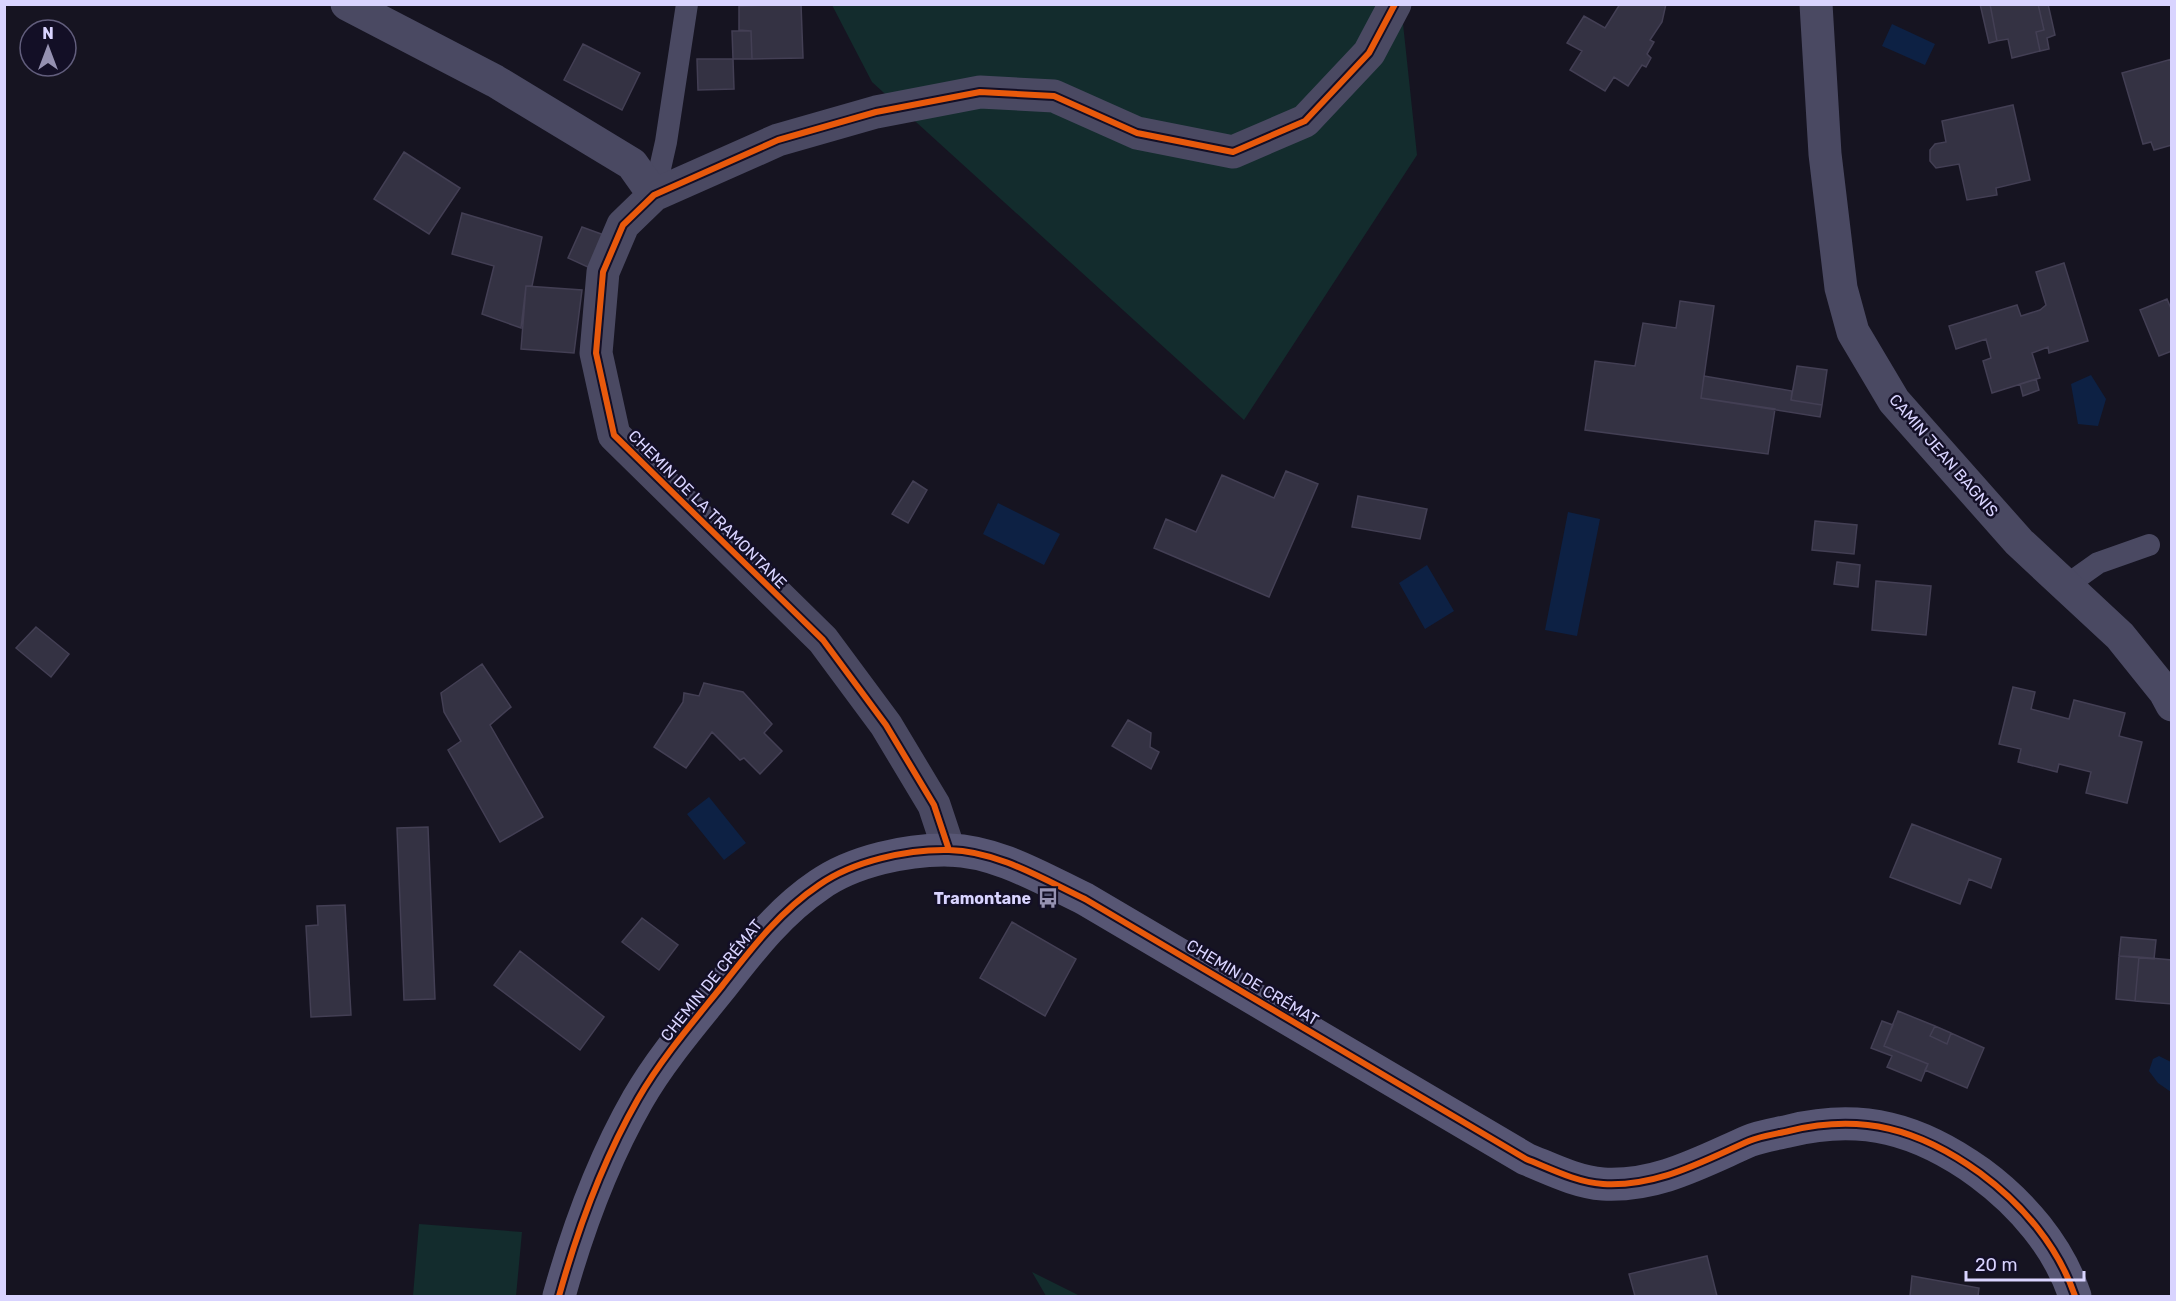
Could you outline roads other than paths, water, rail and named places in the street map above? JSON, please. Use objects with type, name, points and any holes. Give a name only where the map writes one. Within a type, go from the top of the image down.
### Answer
[{"type":"street","points":[[347,4],[495,81],[632,164],[654,195]]},
{"type":"street","name":"CHEMIN DE LA TRAMONTANE","points":[[949,850],[928,795],[886,725],[823,640],[614,435],[596,353],[603,272],[623,225],[654,195],[778,140],[876,112],[980,92],[1054,96],[1137,133],[1233,152],[1305,121],[1369,53],[1395,4]]},
{"type":"street","name":"CAMIN JEAN BAGNIS","points":[[1816,4],[1825,154],[1841,288],[1853,332],[1902,409],[2019,542],[2120,636],[2165,692],[2172,705]]},
{"type":"street","name":"CHEMIN DE CRÉMAT","points":[[559,1296],[569,1260],[603,1168],[639,1097],[690,1026],[763,934],[820,884],[846,871],[874,861],[908,854],[949,850],[984,856],[1018,868],[1085,899],[1526,1159],[1575,1179],[1603,1184],[1646,1182],[1702,1164],[1751,1140],[1822,1123],[1854,1123],[1888,1127],[1951,1152],[2003,1191],[2034,1224],[2054,1253],[2075,1296]]},
{"type":"lane","points":[[654,195],[666,142],[687,4]]},
{"type":"lane","points":[[2067,585],[2098,563],[2149,545]]},
{"type":"water","points":[[1892,24],[1935,44],[1925,65],[1882,46]]},
{"type":"water","points":[[2091,375],[2106,399],[2098,426],[2078,424],[2071,384]]},
{"type":"water","points":[[998,503],[1060,534],[1044,565],[983,534]]},
{"type":"water","points":[[1568,512],[1600,519],[1577,636],[1545,630]]},
{"type":"water","points":[[1427,565],[1454,611],[1425,629],[1399,583]]},
{"type":"water","points":[[709,797],[746,843],[724,860],[687,814]]},
{"type":"water","points":[[2159,1056],[2171,1062],[2171,1092],[2158,1083],[2149,1071],[2153,1059]]},
{"type":"place","name":"Tramontane","points":[[1048,898]]}]
